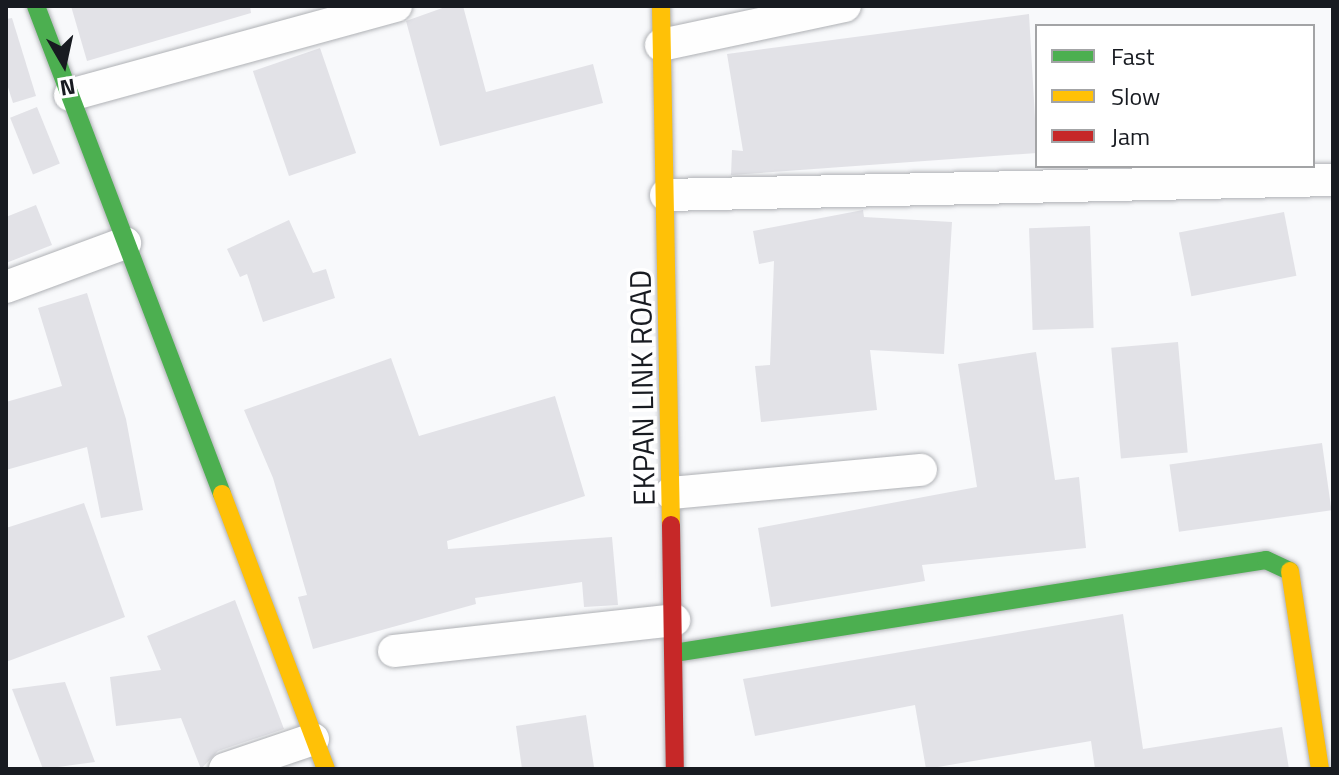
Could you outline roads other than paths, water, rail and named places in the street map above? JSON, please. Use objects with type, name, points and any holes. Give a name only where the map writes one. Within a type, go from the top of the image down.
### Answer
[{"type":"street","points":[[36,6],[326,769]]},
{"type":"street","points":[[70,95],[396,6]]},
{"type":"street","name":"EKPAN LINK ROAD","points":[[661,6],[675,769]]},
{"type":"street","points":[[661,45],[845,6]]},
{"type":"street","points":[[666,195],[1333,180]]},
{"type":"street","points":[[6,287],[125,243]]},
{"type":"street","points":[[671,493],[921,470]]},
{"type":"street","points":[[674,653],[1266,560],[1290,571],[1298,597],[1320,769]]},
{"type":"street","points":[[394,651],[674,620]]},
{"type":"street","points":[[225,769],[313,739]]}]
